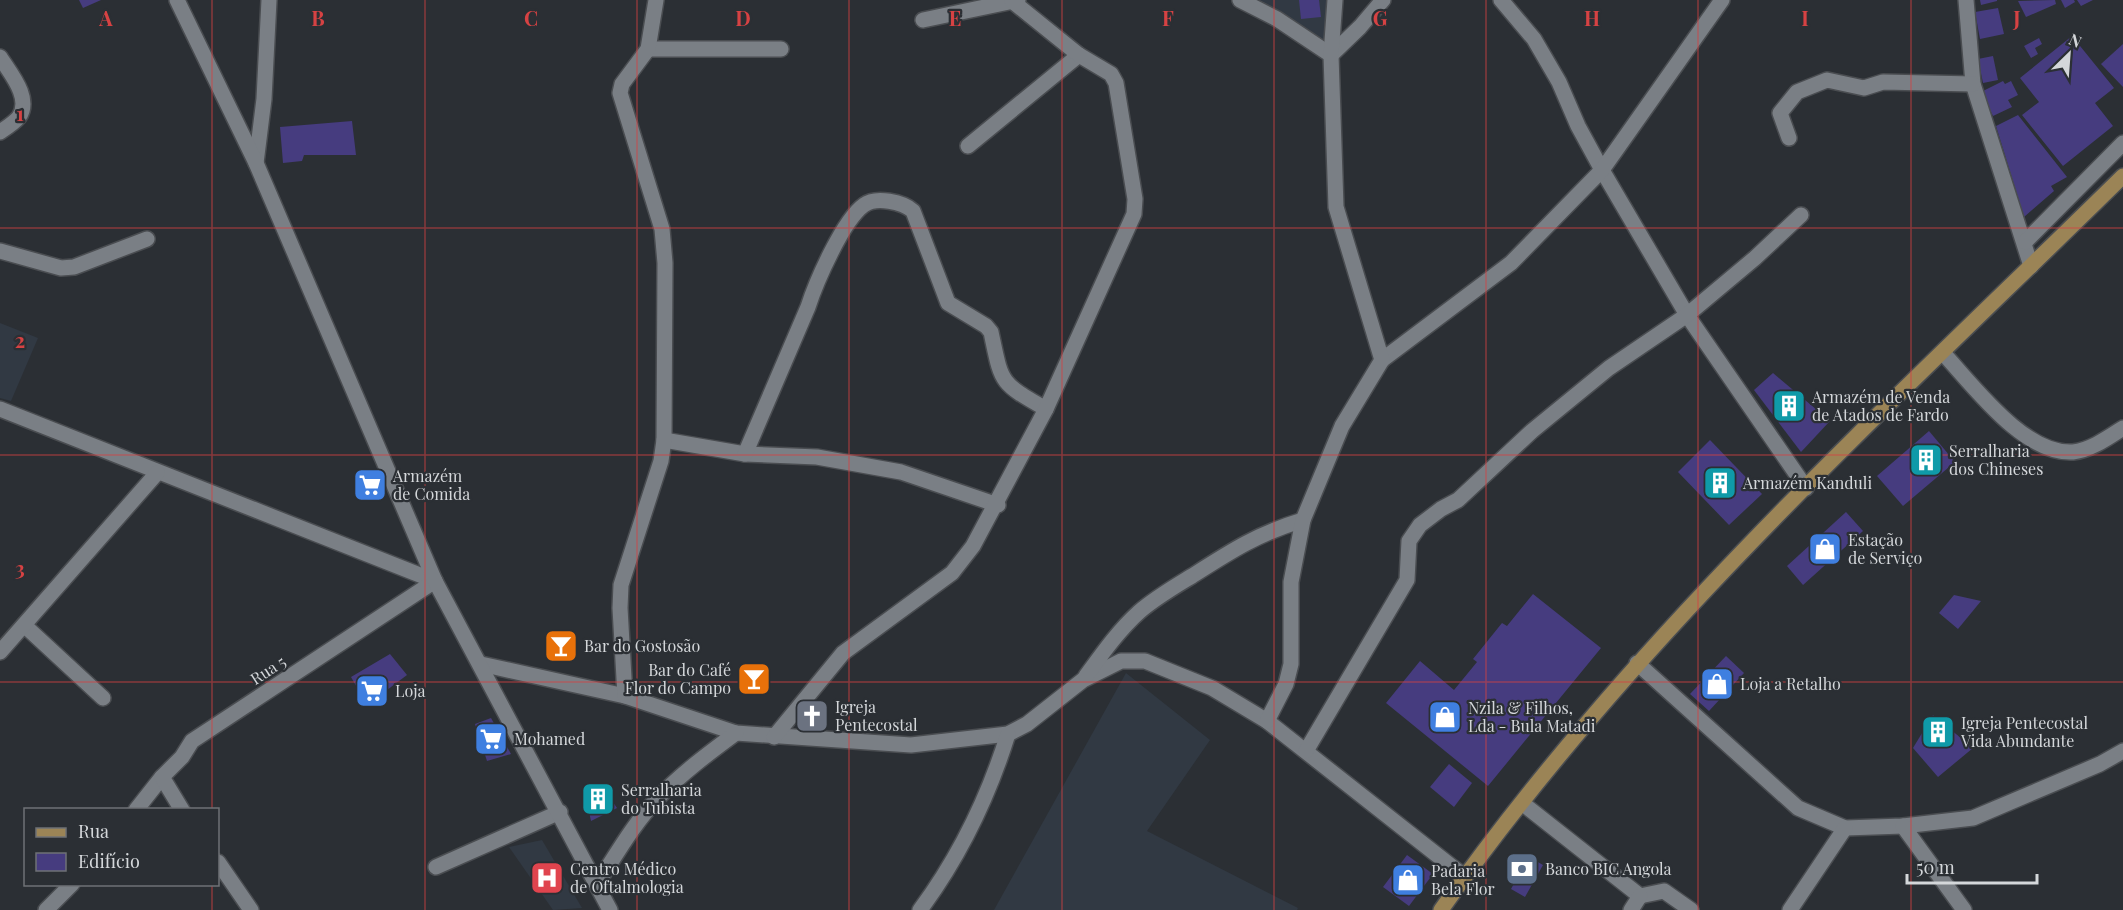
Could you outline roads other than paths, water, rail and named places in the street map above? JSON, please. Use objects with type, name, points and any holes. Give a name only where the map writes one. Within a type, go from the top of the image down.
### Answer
[{"type":"main road","points":[[1441,910],[1522,803],[1637,663],[1806,488],[2123,176]]},
{"type":"street","points":[[177,0],[256,163],[435,581],[560,812],[597,884],[606,909]]},
{"type":"street","points":[[256,163],[264,99],[268,0]]},
{"type":"street","points":[[625,696],[620,608],[621,585],[661,461],[664,440],[665,263],[662,230],[620,93],[622,84],[648,49],[656,0]]},
{"type":"street","points":[[923,20],[1018,0]]},
{"type":"street","points":[[1240,0],[1277,19],[1331,55]]},
{"type":"street","points":[[1335,0],[1331,55],[1336,207],[1382,360]]},
{"type":"street","points":[[1331,55],[1360,27],[1383,0]]},
{"type":"street","points":[[1501,0],[1534,39],[1559,82],[1578,126],[1602,170],[1687,315],[1806,488]]},
{"type":"street","points":[[1267,721],[1286,684],[1291,664],[1291,582],[1303,520],[1342,426],[1382,360],[1511,263],[1602,170],[1722,0]]},
{"type":"street","points":[[1966,0],[1973,84],[2031,266]]},
{"type":"street","points":[[774,736],[843,652],[952,573],[973,546],[998,504],[1046,409],[1134,214],[1135,199],[1116,83],[1111,74],[1079,56],[1012,1]]},
{"type":"street","points":[[648,49],[781,49]]},
{"type":"street","points":[[968,146],[1079,56]]},
{"type":"street","points":[[0,57],[21,91],[23,106],[18,118],[0,132]]},
{"type":"street","points":[[1789,138],[1780,113],[1797,92],[1827,80],[1864,88],[1892,82],[1973,84]]},
{"type":"street","points":[[2025,242],[2123,143]]},
{"type":"street","points":[[745,454],[819,276],[856,214],[871,201],[880,200],[913,211],[948,303],[986,326],[990,332],[1000,376],[1010,387],[1046,409]]},
{"type":"street","points":[[1306,751],[1407,580],[1409,541],[1420,525],[1441,509],[1458,500],[1532,431],[1609,368],[1687,315],[1755,258],[1801,215]]},
{"type":"street","points":[[0,251],[61,268],[74,267],[147,240]]},
{"type":"street","points":[[1943,353],[2010,426],[2039,444],[2073,452],[2102,442],[2123,428]]},
{"type":"street","points":[[0,409],[435,581]]},
{"type":"street","points":[[664,440],[745,454],[817,457],[901,472],[998,504]]},
{"type":"street","points":[[0,652],[158,473]]},
{"type":"street","points":[[1083,680],[1138,613],[1166,592],[1266,531],[1303,520]]},
{"type":"street","name":"Rua 5","points":[[138,808],[162,777],[182,757],[192,741],[435,581]]},
{"type":"street","points":[[24,625],[103,698]]},
{"type":"street","points":[[481,664],[625,696],[736,733],[910,745],[1008,734],[1027,724],[1083,680],[1121,661],[1145,661],[1212,688],[1267,721],[1465,877]]},
{"type":"street","points":[[1637,663],[1798,808],[1845,828],[1903,826],[1973,818],[2100,765],[2123,751]]},
{"type":"street","points":[[597,884],[637,823],[657,798],[695,764],[736,733]]},
{"type":"street","points":[[920,910],[972,827],[991,788],[1008,734]]},
{"type":"street","points":[[162,777],[181,808]]},
{"type":"street","points":[[1522,803],[1640,896]]},
{"type":"street","points":[[436,867],[560,812]]},
{"type":"street","points":[[1903,826],[1964,910]]},
{"type":"street","points":[[1790,910],[1845,828]]},
{"type":"street","points":[[219,863],[251,910]]},
{"type":"street","points":[[46,910],[71,886]]},
{"type":"street","points":[[1631,910],[1640,896],[1664,891],[1691,910]]},
{"type":"place","name":"Armazém de Venda de Atados de Fardo","points":[[1789,406]]},
{"type":"place","name":"Serralharia dos Chineses","points":[[1926,460]]},
{"type":"place","name":"Armazém Kanduli","points":[[1720,483]]},
{"type":"place","name":"Armazém de Comida","points":[[370,485]]},
{"type":"place","name":"Estação de Serviço","points":[[1825,549]]},
{"type":"place","name":"Bar do Gostosão","points":[[561,646]]},
{"type":"place","name":"Bar do Café Flor do Campo","points":[[754,679]]},
{"type":"place","name":"Loja a Retalho","points":[[1717,684]]},
{"type":"place","name":"Loja","points":[[372,691]]},
{"type":"place","name":"Igreja Pentecostal","points":[[812,716]]},
{"type":"place","name":"Nzila & Filhos, Lda - Bula Matadi","points":[[1445,717]]},
{"type":"place","name":"Igreja Pentecostal Vida Abundante","points":[[1938,732]]},
{"type":"place","name":"Mohamed","points":[[491,739]]},
{"type":"place","name":"Serralharia do Tubista","points":[[598,799]]},
{"type":"place","name":"Banco BIC Angola","points":[[1522,869]]},
{"type":"place","name":"Centro Médico de Oftalmologia","points":[[547,878]]},
{"type":"place","name":"Padaria Bela Flor","points":[[1408,880]]}]
